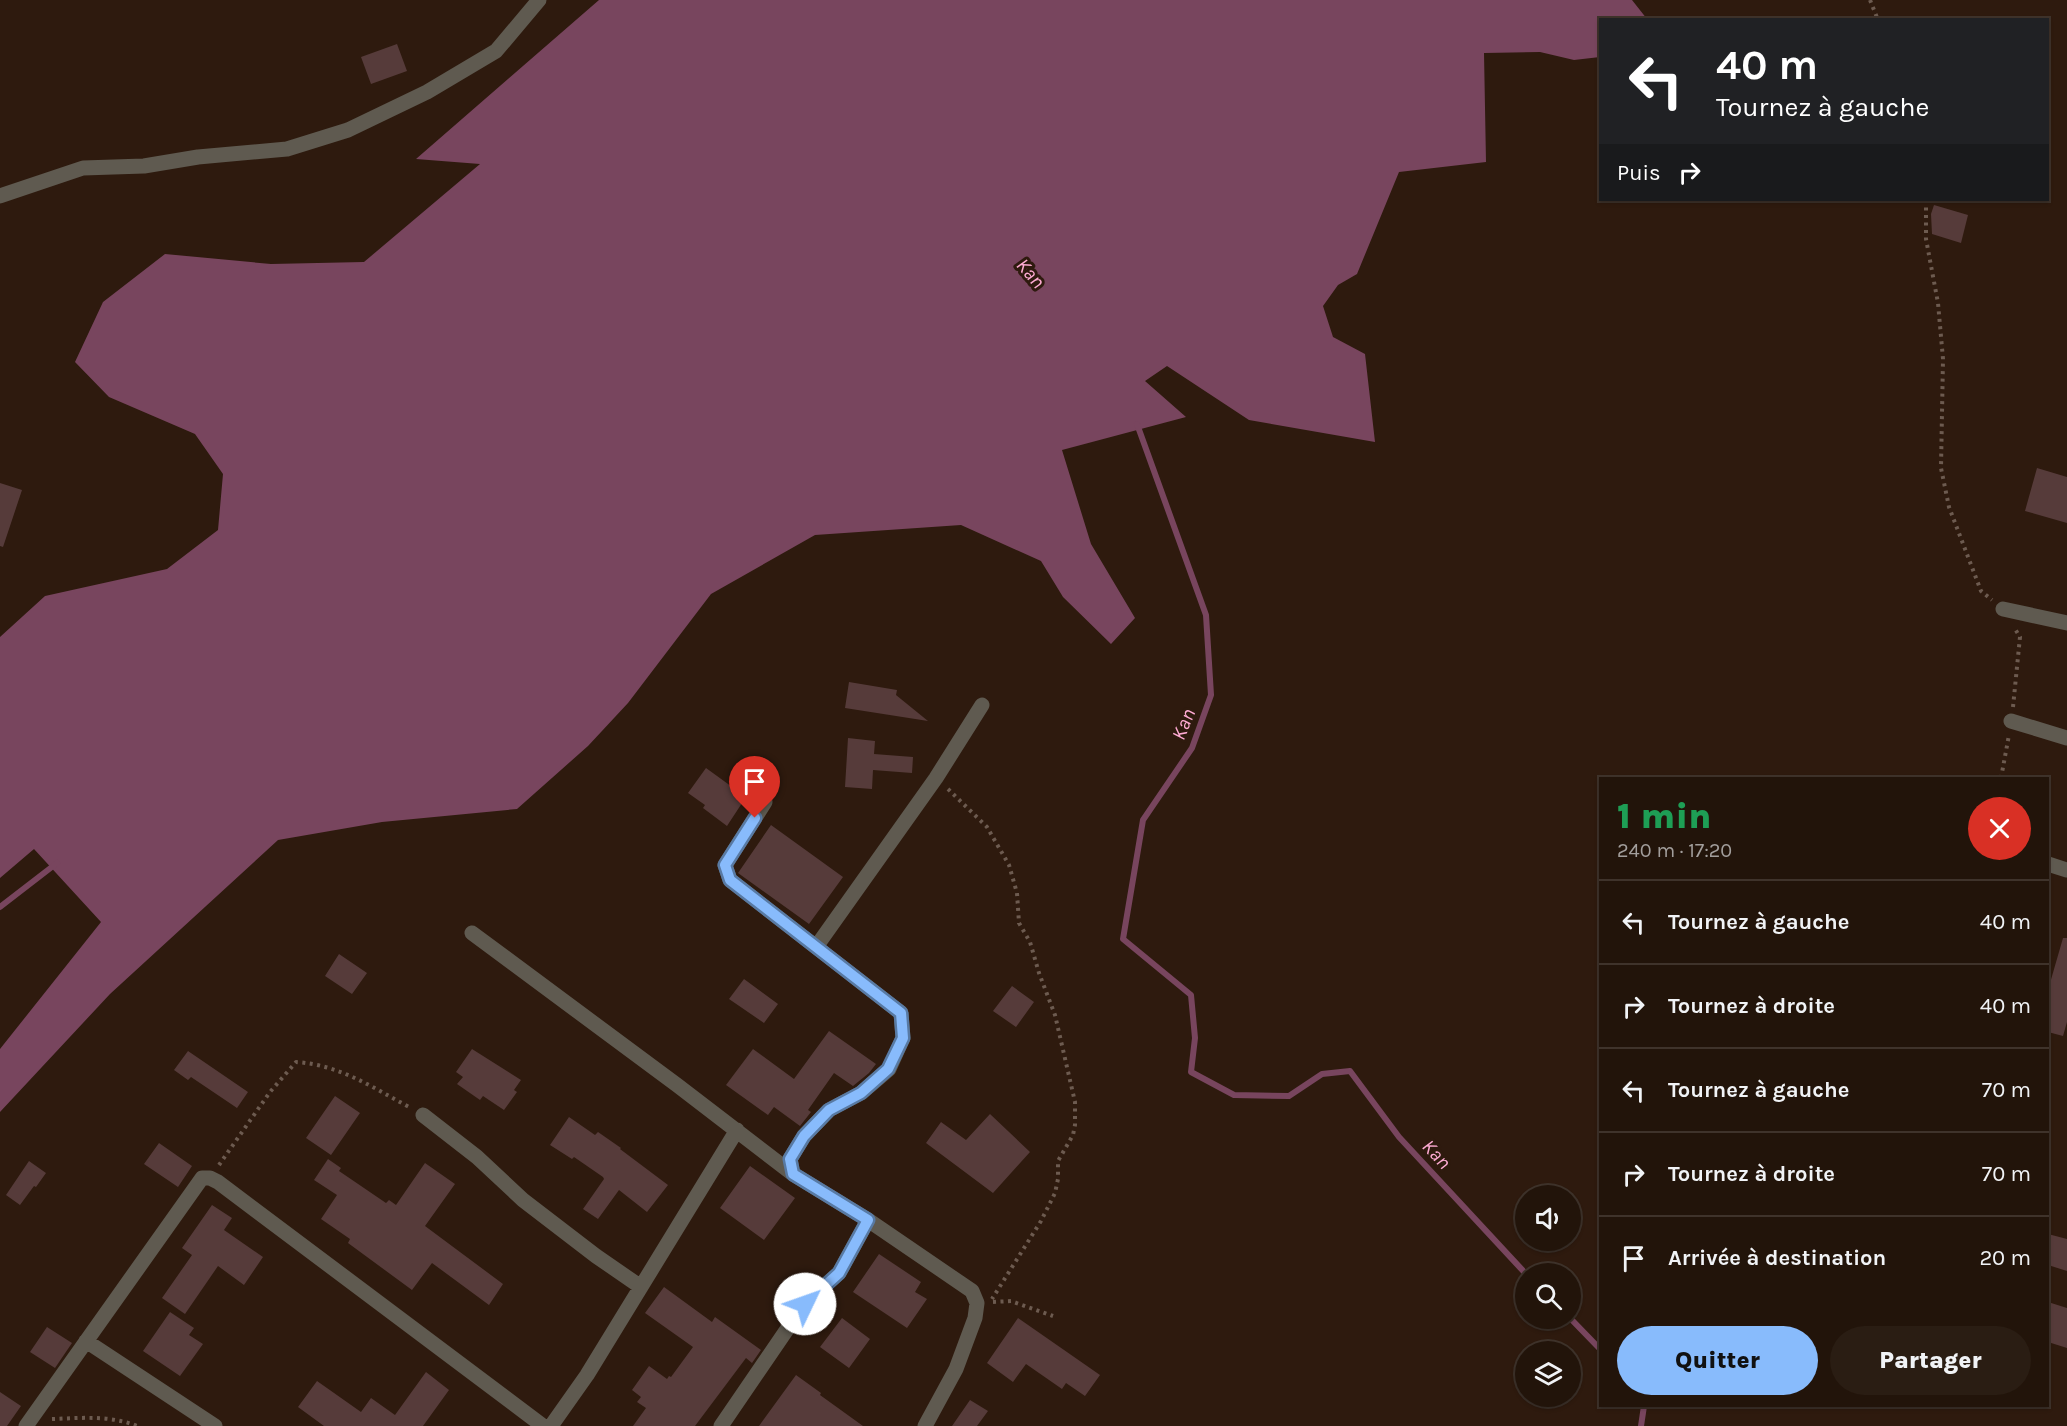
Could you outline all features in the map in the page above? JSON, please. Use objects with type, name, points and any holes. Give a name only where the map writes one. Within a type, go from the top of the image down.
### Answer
[{"type":"street","points":[[0,196],[83,168],[144,166],[198,157],[287,149],[348,130],[427,92],[496,51],[539,0]]},
{"type":"street","points":[[2003,609],[2067,623]]},
{"type":"street","points":[[816,947],[936,778],[982,705]]},
{"type":"street","points":[[2011,720],[2067,738]]},
{"type":"street","points":[[765,802],[725,865],[730,880],[901,1013],[903,1038],[888,1069],[861,1093],[829,1110],[804,1136],[790,1159],[793,1174]]},
{"type":"street","points":[[2049,864],[2067,870]]},
{"type":"street","points":[[472,933],[793,1174],[868,1220],[972,1291],[977,1303],[975,1318],[956,1369],[925,1426]]},
{"type":"street","points":[[423,1115],[477,1157],[523,1200],[641,1287]]},
{"type":"street","points":[[551,1426],[587,1375],[737,1130]]},
{"type":"street","points":[[28,1423],[202,1178],[210,1178],[543,1426]]},
{"type":"street","points":[[722,1426],[805,1304],[839,1273],[868,1220]]},
{"type":"street","points":[[86,1341],[215,1426]]},
{"type":"path","points":[[1870,0],[1877,18]]},
{"type":"path","points":[[1926,201],[1926,239],[1938,303],[1943,359],[1941,468],[1949,507],[1981,591],[2003,609],[2020,637],[2011,720],[2001,777]]},
{"type":"path","points":[[936,778],[987,827],[1009,865],[1017,893],[1019,923],[1030,942],[1055,1015],[1075,1102],[1076,1125],[1058,1161],[1059,1179],[1055,1193],[1041,1221],[990,1302],[1011,1301],[1053,1316]]},
{"type":"path","points":[[210,1178],[270,1092],[296,1062],[318,1064],[353,1077],[423,1115]]},
{"type":"path","points":[[28,1423],[106,1418],[122,1420],[136,1426]]},
{"type":"water","points":[[599,0],[1632,0],[1646,18],[1599,18],[1599,57],[1574,60],[1540,52],[1484,53],[1486,162],[1399,172],[1357,274],[1338,285],[1323,306],[1333,337],[1365,354],[1375,442],[1249,420],[1167,366],[1145,381],[1186,417],[1062,450],[1091,544],[1135,618],[1111,644],[1063,597],[1041,561],[961,525],[815,535],[711,594],[628,703],[588,746],[517,809],[382,822],[278,840],[110,994],[0,1112],[0,1049],[101,922],[34,849],[0,878],[0,637],[45,596],[167,569],[218,530],[223,474],[195,434],[109,397],[75,362],[103,302],[165,254],[271,264],[364,262],[480,164],[416,159]]},
{"type":"building","points":[[397,44],[407,71],[371,84],[361,57]]},
{"type":"building","points":[[1934,205],[1968,215],[1961,243],[1932,234],[1931,214]]},
{"type":"building","points":[[2037,468],[2067,477],[2067,523],[2025,511]]},
{"type":"building","points":[[0,483],[22,490],[3,547],[0,546]]},
{"type":"building","points":[[849,682],[897,690],[896,695],[928,721],[845,708]]},
{"type":"building","points":[[848,738],[875,741],[874,754],[913,757],[912,773],[873,770],[872,789],[845,787]]},
{"type":"building","points":[[706,768],[746,797],[727,826],[703,808],[705,805],[688,793]]},
{"type":"building","points":[[771,825],[843,877],[809,924],[738,873]]},
{"type":"building","points":[[2063,938],[2067,938],[2067,1022],[2063,1036],[2049,1032],[2049,987]]},
{"type":"building","points":[[339,954],[367,973],[352,994],[325,976]]},
{"type":"building","points":[[744,979],[778,1004],[764,1023],[729,999]]},
{"type":"building","points":[[1012,986],[1034,1002],[1016,1027],[993,1011]]},
{"type":"building","points":[[829,1031],[876,1064],[853,1086],[834,1073],[808,1110],[811,1112],[800,1126],[774,1107],[768,1115],[726,1085],[753,1049],[794,1079]]},
{"type":"building","points":[[472,1049],[521,1080],[514,1090],[517,1092],[504,1110],[483,1096],[480,1100],[457,1084],[463,1077],[456,1072]]},
{"type":"building","points":[[188,1051],[248,1092],[237,1108],[191,1077],[188,1080],[174,1070]]},
{"type":"building","points":[[335,1096],[360,1113],[331,1155],[306,1138]]},
{"type":"building","points":[[990,1114],[1030,1152],[993,1193],[926,1143],[941,1122],[966,1140]]},
{"type":"building","points":[[569,1117],[595,1135],[598,1132],[668,1185],[647,1212],[619,1190],[598,1219],[583,1209],[604,1179],[574,1157],[572,1159],[550,1145]]},
{"type":"building","points":[[159,1143],[192,1166],[178,1187],[144,1164]]},
{"type":"building","points":[[328,1159],[341,1168],[339,1171],[386,1203],[389,1200],[396,1205],[425,1163],[455,1184],[425,1226],[503,1284],[489,1305],[432,1263],[412,1290],[348,1243],[350,1239],[321,1219],[337,1195],[314,1180]]},
{"type":"building","points":[[29,1161],[46,1173],[20,1205],[6,1195]]},
{"type":"building","points":[[750,1166],[795,1198],[764,1240],[720,1208]]},
{"type":"building","points":[[212,1205],[232,1218],[224,1230],[263,1257],[244,1285],[218,1266],[185,1314],[162,1298],[192,1255],[182,1248]]},
{"type":"building","points":[[2049,1234],[2067,1239],[2067,1271],[2049,1265]]},
{"type":"building","points":[[879,1254],[921,1282],[915,1292],[927,1299],[907,1328],[853,1292]]},
{"type":"building","points":[[664,1287],[712,1322],[715,1317],[761,1350],[752,1363],[746,1358],[695,1426],[633,1426],[646,1408],[637,1402],[641,1397],[632,1390],[649,1366],[667,1379],[671,1377],[693,1347],[645,1313]]},
{"type":"building","points":[[2049,1302],[2067,1308],[2067,1348],[2049,1342]]},
{"type":"building","points":[[170,1312],[194,1328],[189,1335],[203,1344],[180,1376],[143,1351]]},
{"type":"building","points":[[842,1318],[870,1339],[849,1368],[820,1347]]},
{"type":"building","points":[[1018,1318],[1100,1375],[1085,1396],[1066,1383],[1062,1389],[1026,1364],[1013,1382],[987,1363]]},
{"type":"building","points":[[47,1327],[72,1343],[55,1368],[30,1352]]},
{"type":"building","points":[[426,1372],[449,1390],[423,1426],[324,1426],[298,1407],[317,1381],[361,1412],[371,1398],[395,1415]]},
{"type":"building","points":[[796,1375],[821,1393],[820,1395],[863,1426],[759,1426]]},
{"type":"building","points":[[0,1392],[21,1406],[7,1426],[0,1426]]},
{"type":"building","points":[[970,1400],[988,1411],[977,1426],[952,1426]]},
{"type":"waterway","name":"Kan","points":[[1137,424],[1206,615],[1211,695],[1192,748],[1143,820],[1123,939],[1191,995],[1195,1038],[1191,1072],[1234,1095],[1289,1096],[1322,1074],[1350,1071],[1399,1137],[1516,1263]]},
{"type":"waterway","points":[[0,907],[57,863]]},
{"type":"waterway","name":"Kan","points":[[1581,1329],[1599,1348]]},
{"type":"waterway","name":"Kan","points":[[1641,1426],[1644,1407]]},
{"type":"route","points":[[755,818],[725,865],[730,880],[901,1013],[903,1038],[888,1069],[861,1093],[829,1110],[804,1136],[790,1159],[793,1174],[868,1220],[839,1273],[805,1304]]}]
